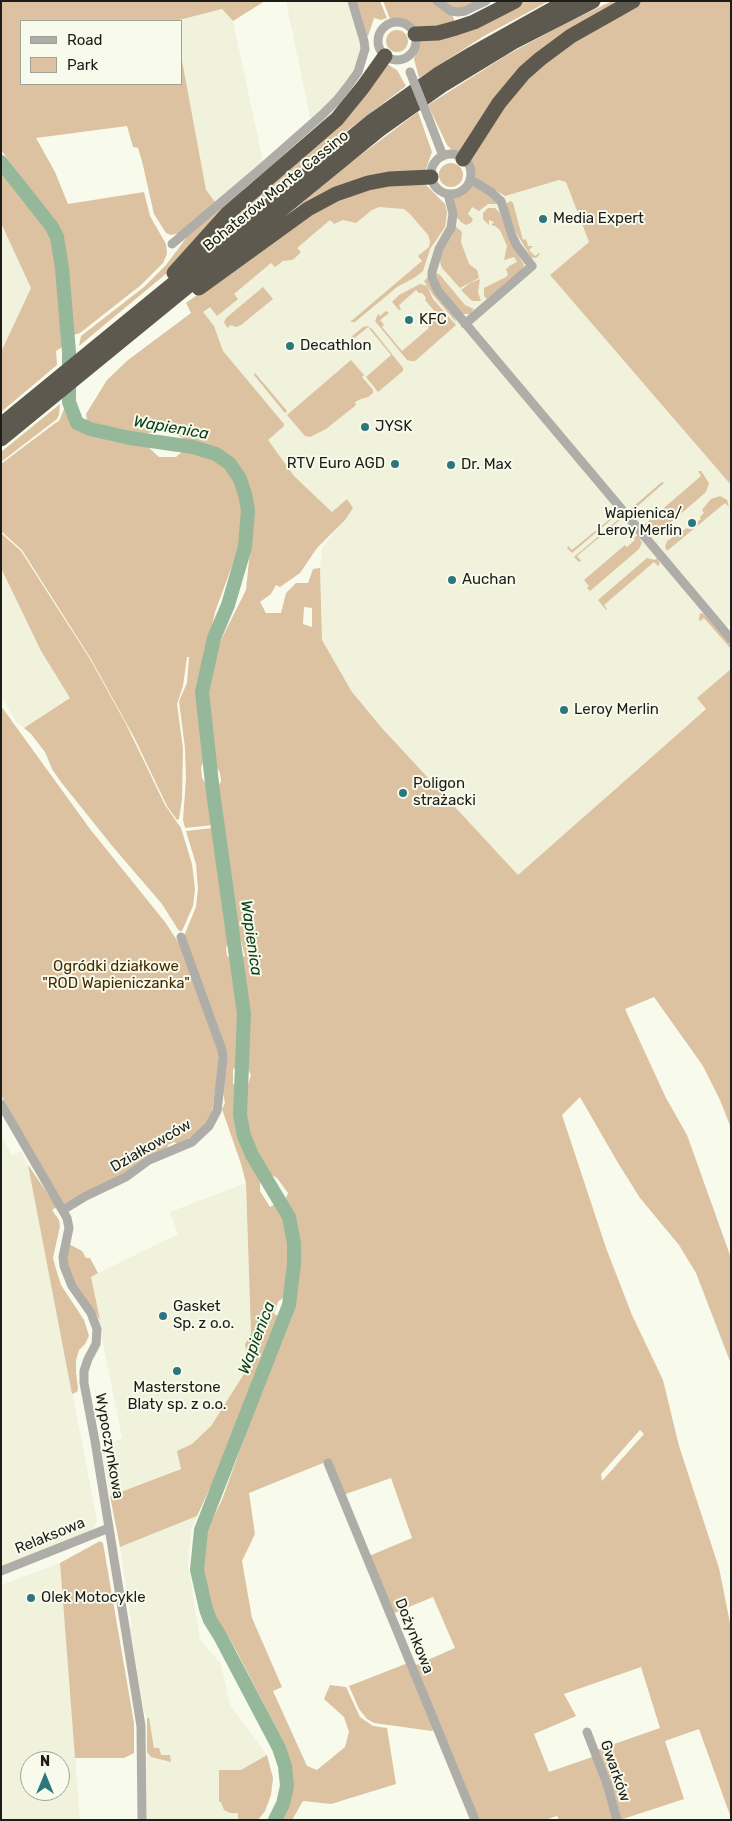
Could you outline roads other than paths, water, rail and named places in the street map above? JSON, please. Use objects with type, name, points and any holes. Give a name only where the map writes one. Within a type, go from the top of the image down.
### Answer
[{"type":"highway","points":[[415,34],[438,33],[456,28],[489,15],[515,1]]},
{"type":"highway","name":"Bohaterów Monte Cassino","points":[[1,425],[372,121],[472,54],[568,1]]},
{"type":"highway","name":"Bohaterów Monte Cassino","points":[[1,439],[379,130],[444,84],[513,42],[593,1]]},
{"type":"highway","points":[[463,159],[499,103],[515,82],[529,68],[571,36],[633,1]]},
{"type":"highway","points":[[138,312],[227,214],[337,119],[363,88],[384,56]]},
{"type":"highway","points":[[127,336],[192,294],[308,209],[336,194],[368,183],[388,179],[431,177]]},
{"type":"street","points":[[172,244],[322,115],[348,86],[358,72],[365,49],[352,1]]},
{"type":"street","points":[[437,1],[451,11],[458,12],[465,11],[486,1]]},
{"type":"street","points":[[395,22],[412,29],[415,34],[416,46],[413,52],[404,59],[394,60],[384,56],[378,45],[383,28],[395,22]]},
{"type":"street","points":[[404,59],[443,156]]},
{"type":"street","points":[[453,154],[463,159],[468,165],[470,180],[463,190],[458,193],[448,194],[438,190],[431,177],[435,162],[443,156],[453,154]]},
{"type":"street","points":[[465,324],[532,266],[512,236],[501,201],[491,192],[470,180]]},
{"type":"street","points":[[448,194],[453,214],[452,228],[435,258],[432,272],[432,278],[438,292],[730,637]]},
{"type":"street","name":"Działkowców","points":[[63,1210],[86,1196],[126,1177],[142,1164],[192,1142],[209,1126],[217,1111],[223,1058],[222,1050],[181,937]]},
{"type":"street","name":"Wypoczynkowa","points":[[1,1104],[63,1210],[69,1228],[64,1250],[64,1266],[72,1286],[91,1313],[97,1329],[96,1344],[84,1371],[84,1383],[96,1442],[141,1726],[142,1820]]},
{"type":"street","name":"Dożynkowa","points":[[328,1463],[475,1820]]},
{"type":"street","name":"Relaksowa","points":[[1,1571],[109,1528]]},
{"type":"street","name":"Gwarków","points":[[587,1732],[607,1784],[617,1820]]},
{"type":"waterway","name":"Wapienica","points":[[1,162],[52,227],[57,237],[62,268],[69,352],[69,402],[77,423],[90,429],[130,438],[193,447],[216,454],[230,464],[240,479],[248,510],[245,547],[228,605],[214,638],[202,692],[213,792],[244,1014],[240,1115],[244,1136],[252,1155],[289,1217],[294,1243],[294,1264],[289,1305],[201,1530],[197,1570],[210,1620],[279,1748],[285,1766],[287,1786],[283,1804],[275,1820]]},
{"type":"place","name":"Media Expert","points":[[543,219]]},
{"type":"place","name":"KFC","points":[[409,320]]},
{"type":"place","name":"Decathlon","points":[[290,346]]},
{"type":"place","name":"JYSK","points":[[365,427]]},
{"type":"place","name":"RTV Euro AGD","points":[[395,464]]},
{"type":"place","name":"Dr. Max","points":[[451,465]]},
{"type":"place","name":"Wapienica/ Leroy Merlin","points":[[692,523]]},
{"type":"place","name":"Auchan","points":[[452,580]]},
{"type":"place","name":"Leroy Merlin","points":[[564,710]]},
{"type":"place","name":"Poligon strażacki","points":[[403,793]]},
{"type":"place","name":"Gasket Sp. z o.o.","points":[[163,1316]]},
{"type":"place","name":"Masterstone Blaty sp. z o.o.","points":[[177,1371]]},
{"type":"place","name":"Olek Motocykle","points":[[31,1598]]},
{"type":"park label","name":"Ogródki działkowe \"ROD Wapieniczanka\"","points":[[116,976]]}]
